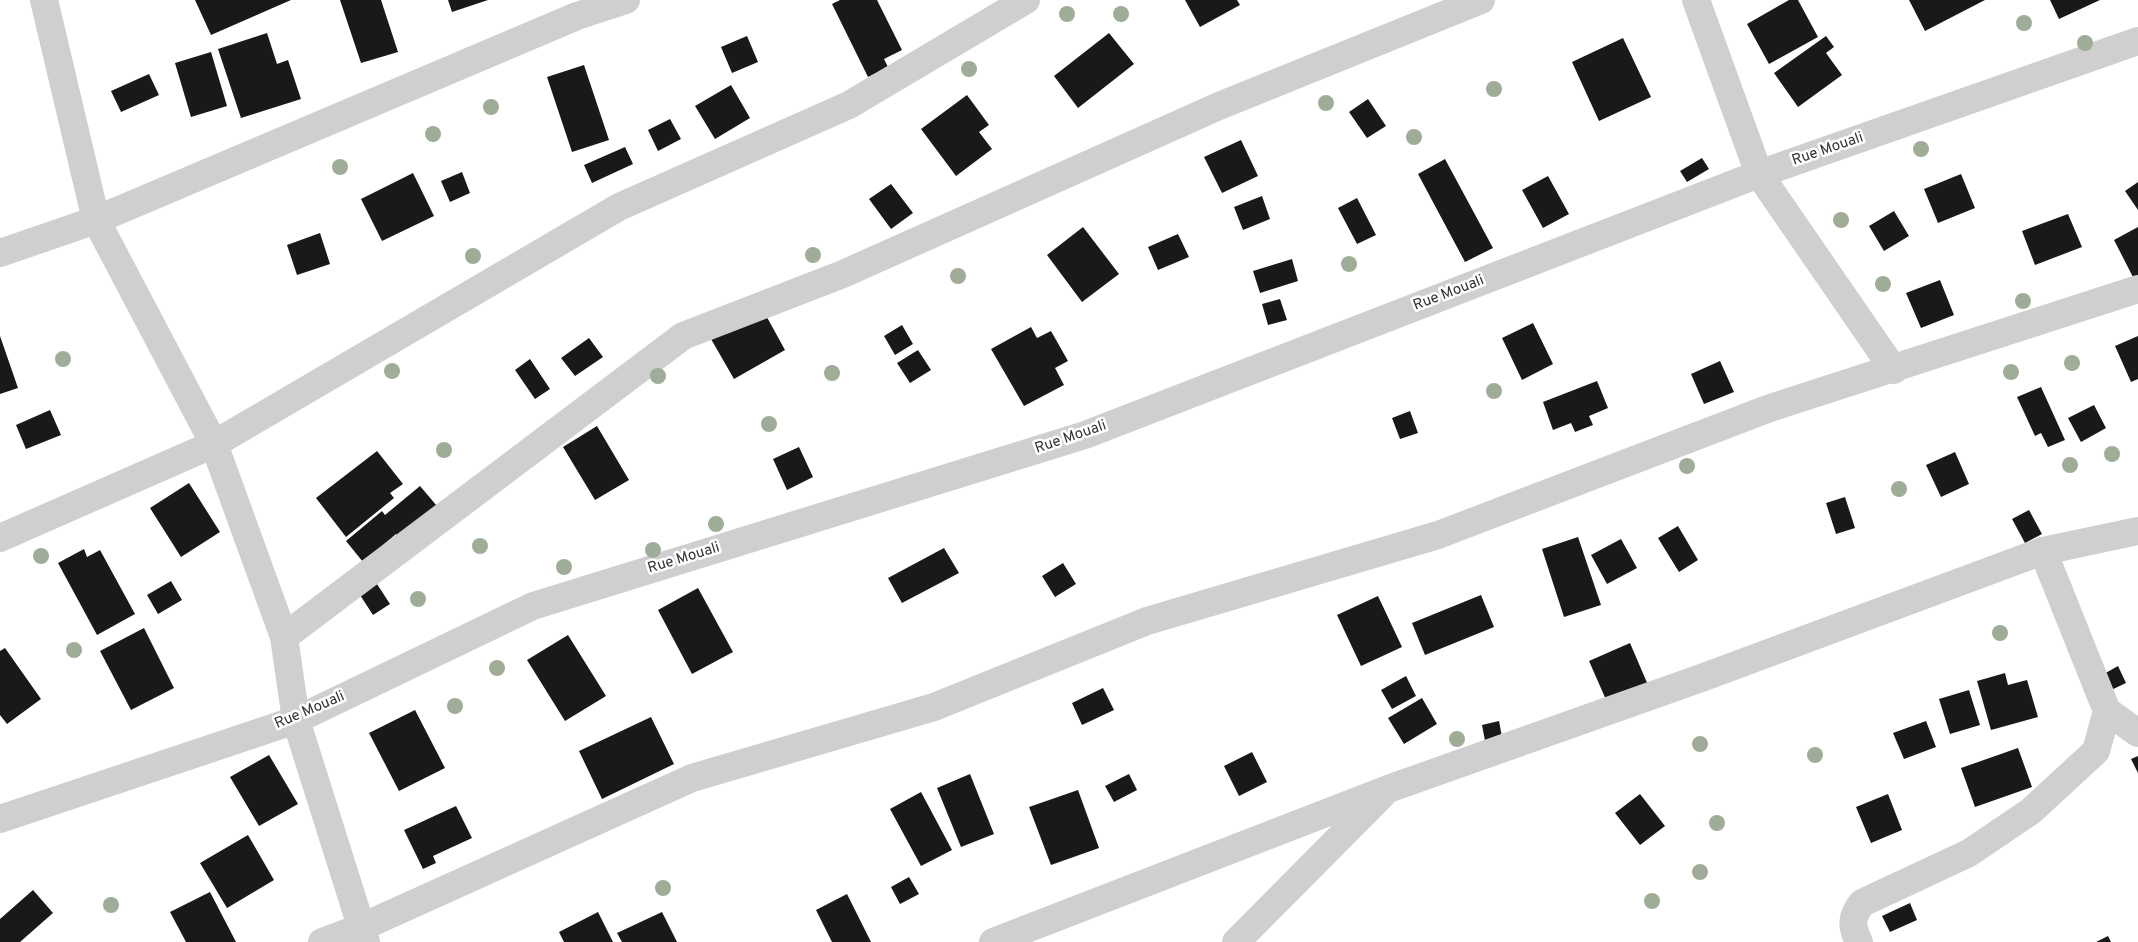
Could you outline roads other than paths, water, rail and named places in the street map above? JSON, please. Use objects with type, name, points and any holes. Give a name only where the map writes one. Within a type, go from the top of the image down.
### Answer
[{"type":"street","points":[[44,0],[96,220],[214,444],[284,637],[296,720],[364,935]]},
{"type":"street","points":[[0,253],[96,220],[577,16],[626,0]]},
{"type":"street","points":[[0,538],[214,444],[620,207],[849,105],[1026,0]]},
{"type":"street","points":[[284,637],[683,336],[844,274],[1219,106],[1481,0]]},
{"type":"street","points":[[1696,0],[1759,174],[1894,370]]},
{"type":"street","name":"Rue Mouali","points":[[0,819],[296,720],[533,606],[1085,435],[1759,174],[2138,41]]},
{"type":"street","points":[[322,942],[364,935],[692,778],[934,707],[1147,622],[1438,535],[1770,408],[1894,370],[2138,289]]},
{"type":"street","points":[[993,942],[1388,789],[1704,677],[2043,551],[2138,530]]},
{"type":"street","points":[[2043,551],[2107,712],[2138,733]]},
{"type":"street","points":[[1859,942],[1853,931],[1854,914],[1862,903],[1969,853],[2031,811],[2096,751],[2107,712]]},
{"type":"street","points":[[1236,942],[1388,789]]}]
